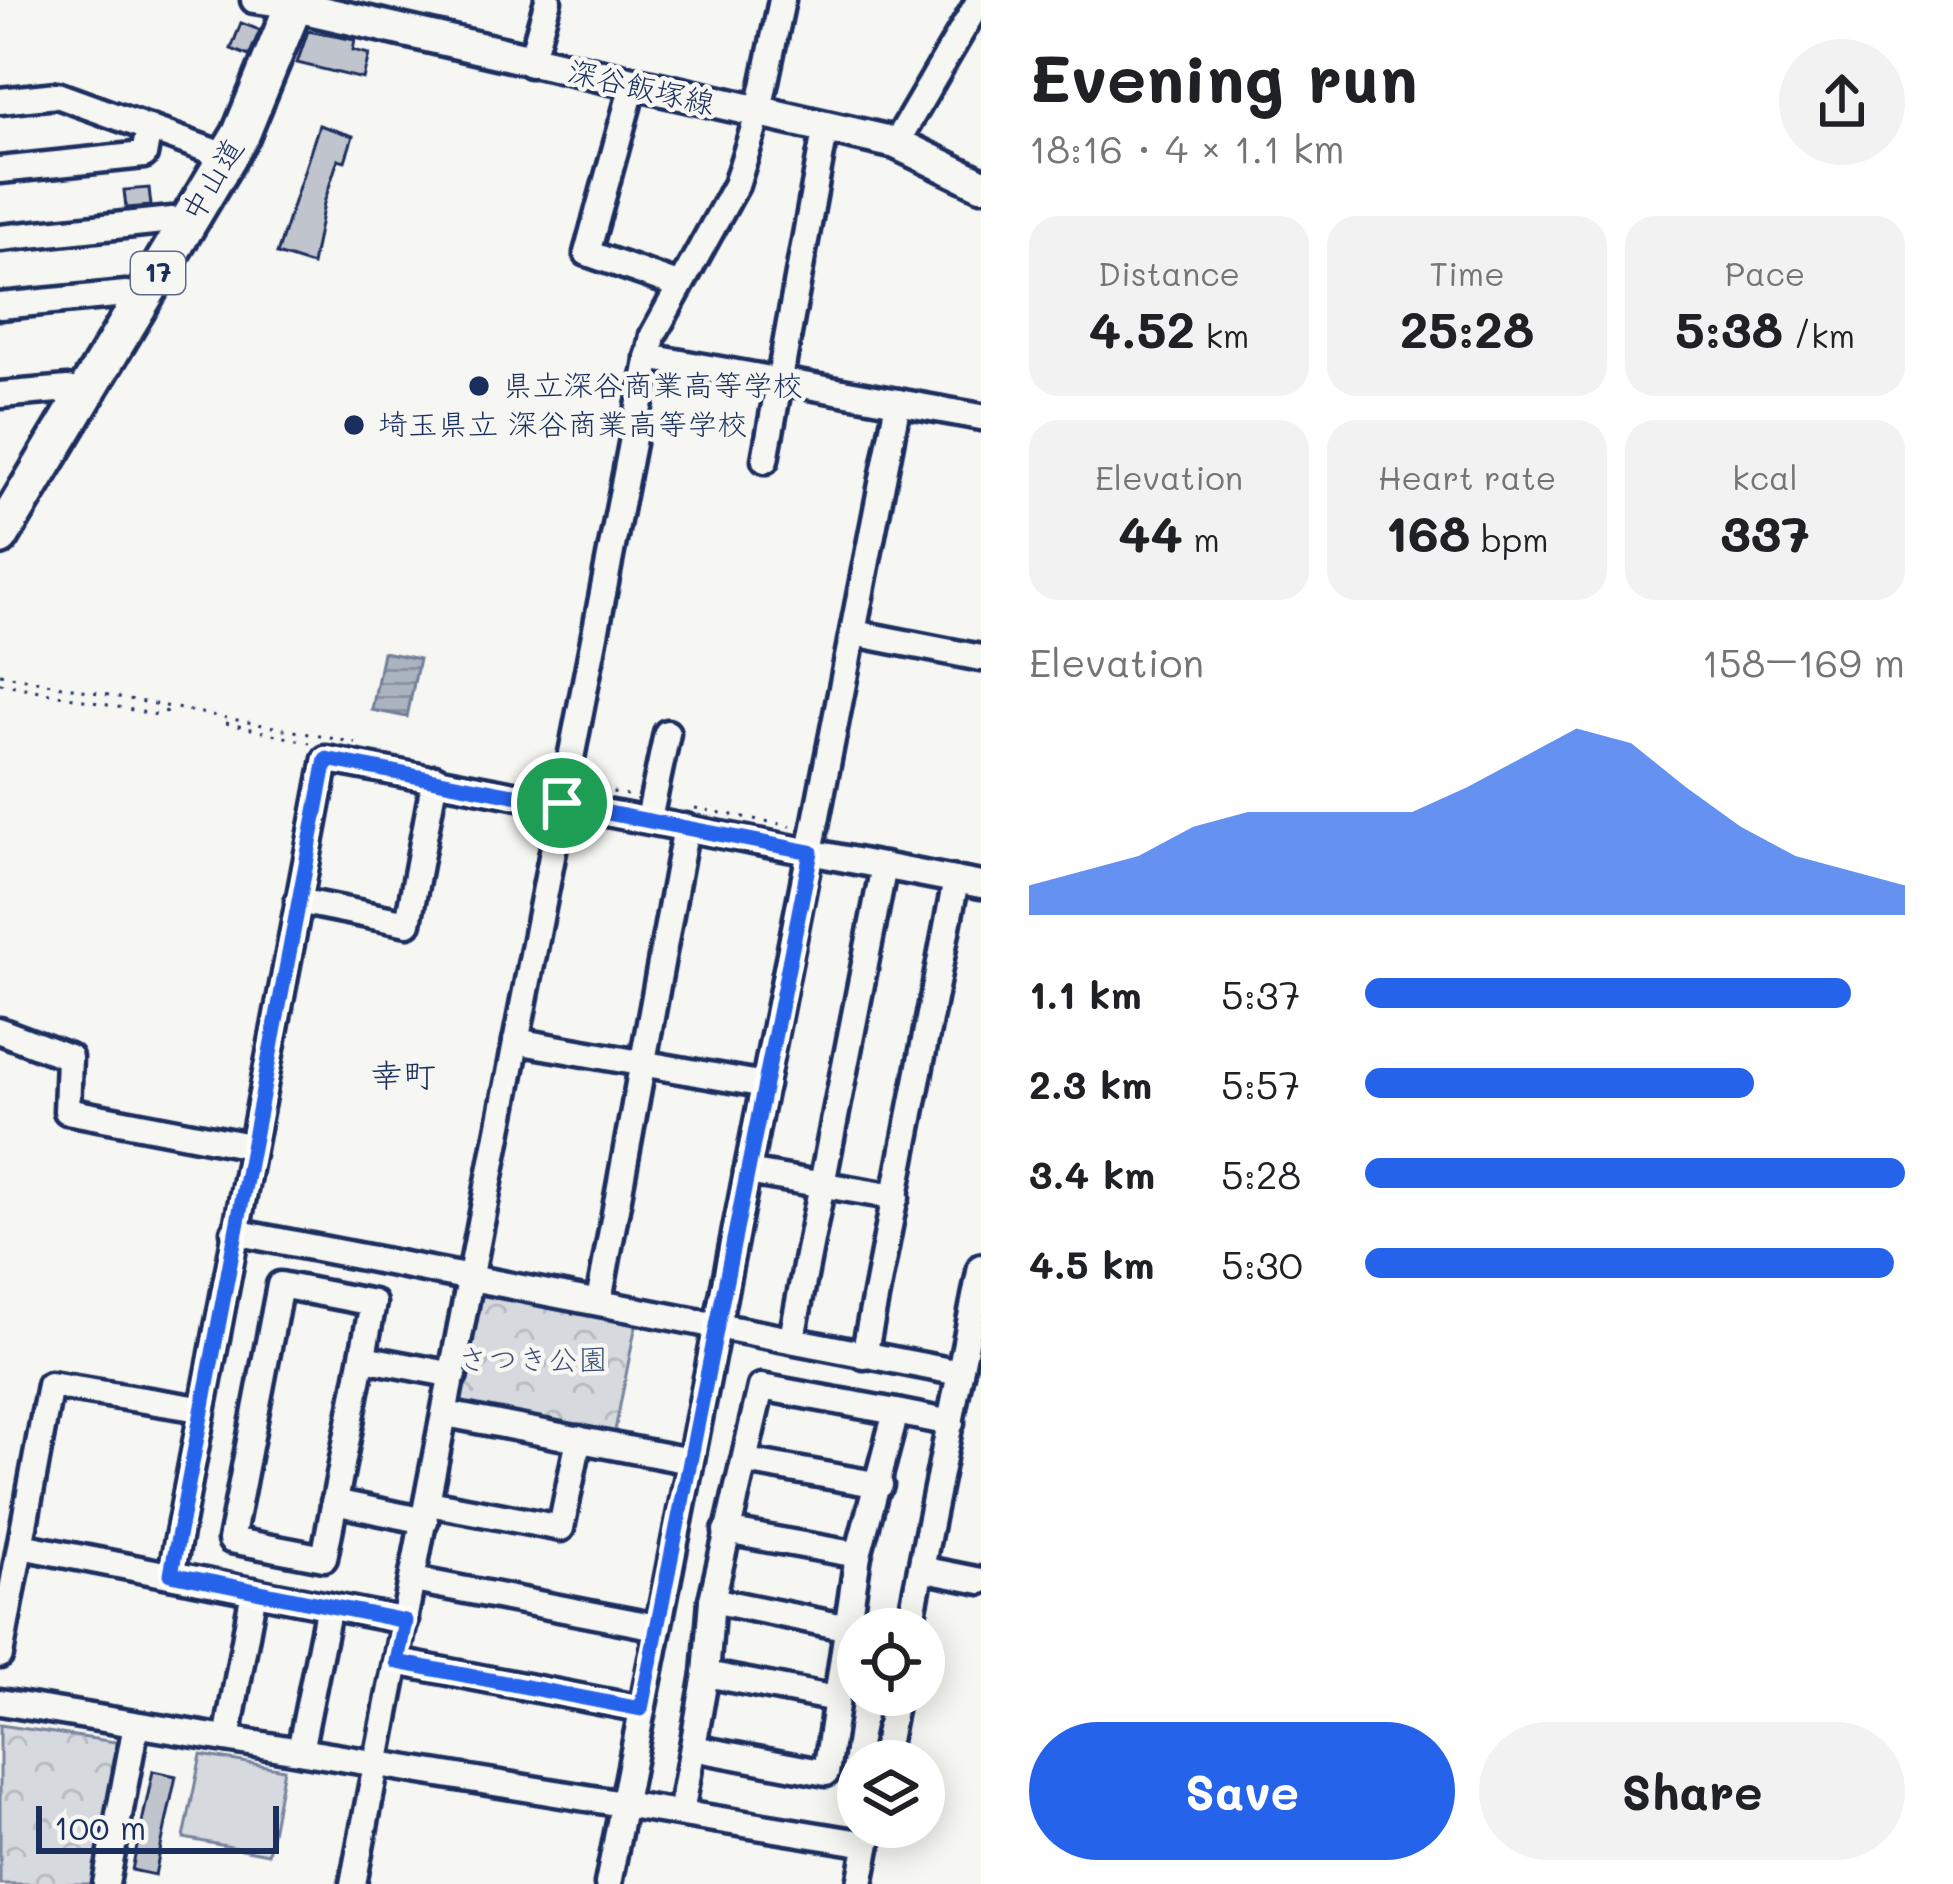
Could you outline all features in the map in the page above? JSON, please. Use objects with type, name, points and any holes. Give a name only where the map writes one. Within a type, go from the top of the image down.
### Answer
[{"type":"highway","name":"中山道","points":[[0,536],[228,157],[266,85],[296,3]]},
{"type":"main road","name":"深谷飯塚線","points":[[296,3],[530,64],[896,143],[981,184]]},
{"type":"street","points":[[254,0],[296,3]]},
{"type":"street","points":[[530,64],[548,0]]},
{"type":"street","points":[[353,1884],[648,357],[658,320],[736,185],[758,115],[782,0]]},
{"type":"street","points":[[896,143],[980,1],[969,0]]},
{"type":"street","points":[[633,85],[587,253],[678,285]]},
{"type":"street","points":[[0,101],[57,95],[228,157]]},
{"type":"street","points":[[0,170],[144,155],[149,128]]},
{"type":"street","points":[[765,460],[825,131]]},
{"type":"street","points":[[0,238],[172,220],[186,226]]},
{"type":"street","points":[[1,298],[126,293],[141,301]]},
{"type":"street","points":[[648,357],[981,417]]},
{"type":"street","points":[[0,395],[68,389],[83,399]]},
{"type":"street","points":[[608,1884],[898,402]]},
{"type":"street","points":[[854,633],[981,658]]},
{"type":"street","points":[[649,819],[667,733]]},
{"type":"street","points":[[171,1574],[326,759],[649,819],[689,817],[811,852],[968,882],[864,1356]]},
{"type":"street","points":[[298,902],[408,923],[435,778]]},
{"type":"street","points":[[599,1300],[689,817]]},
{"type":"street","points":[[792,1339],[884,866]]},
{"type":"street","points":[[0,1031],[69,1057],[68,1111],[250,1146]]},
{"type":"street","points":[[516,1041],[765,1085]]},
{"type":"street","points":[[747,1172],[896,1197]]},
{"type":"street","points":[[234,1232],[960,1373]]},
{"type":"street","points":[[913,1608],[981,1268]]},
{"type":"street","points":[[280,1285],[373,1303],[363,1358],[324,1558],[231,1540],[280,1285]]},
{"type":"street","points":[[363,1358],[454,1375]]},
{"type":"street","points":[[0,1655],[50,1385],[200,1409]]},
{"type":"street","points":[[681,1813],[706,1674],[712,1600],[761,1387],[951,1423]]},
{"type":"street","points":[[848,1608],[896,1412]]},
{"type":"street","points":[[446,1414],[690,1461]]},
{"type":"street","points":[[334,1502],[561,1528],[579,1439]]},
{"type":"street","points":[[746,1461],[880,1485]]},
{"type":"street","points":[[726,1531],[858,1556]]},
{"type":"street","points":[[21,1546],[405,1621]]},
{"type":"street","points":[[921,1569],[981,1581]]},
{"type":"street","points":[[414,1580],[657,1627]]},
{"type":"street","points":[[227,1739],[254,1591]]},
{"type":"street","points":[[712,1600],[837,1626]]},
{"type":"street","points":[[300,1751],[329,1606]]},
{"type":"street","points":[[397,1662],[641,1709]]},
{"type":"street","points":[[706,1674],[836,1699]]},
{"type":"street","points":[[693,1748],[826,1773],[837,1690]]},
{"type":"street","points":[[0,1702],[681,1813],[837,1832]]},
{"type":"street","points":[[106,1884],[136,1725]]},
{"type":"street","points":[[860,1884],[867,1848]]},
{"type":"path","points":[[0,674],[219,719]]},
{"type":"path","points":[[0,683],[157,715],[170,708]]},
{"type":"path","points":[[689,817],[799,827]]},
{"type":"green space","name":"さつき公園","points":[[484,1289],[637,1319],[614,1436],[461,1407],[457,1402],[476,1295]]},
{"type":"green space","points":[[0,1725],[122,1743],[98,1884],[0,1884]]},
{"type":"green space","points":[[201,1755],[284,1769],[268,1854],[184,1838]]},
{"type":"shaded area","points":[[383,652],[419,659],[407,717],[372,710]]},
{"type":"building","points":[[241,23],[260,30],[249,56],[231,49]]},
{"type":"building","points":[[308,31],[355,40],[353,50],[369,54],[363,79],[297,63]]},
{"type":"building","points":[[319,125],[353,136],[345,161],[338,159],[324,203],[312,265],[277,254]]},
{"type":"building","points":[[149,188],[151,206],[126,208],[124,190]]},
{"type":"building","points":[[153,1771],[176,1776],[155,1875],[132,1870]]},
{"type":"place","name":"県立深谷商業高等学校","points":[[479,386]]},
{"type":"place","name":"埼玉県立 深谷商業高等学校","points":[[354,425]]},
{"type":"district","name":"幸町","points":[[403,1075]]},
{"type":"route","points":[[326,759],[562,803],[811,852],[641,1709],[397,1662],[405,1621],[171,1574],[326,759]]}]
